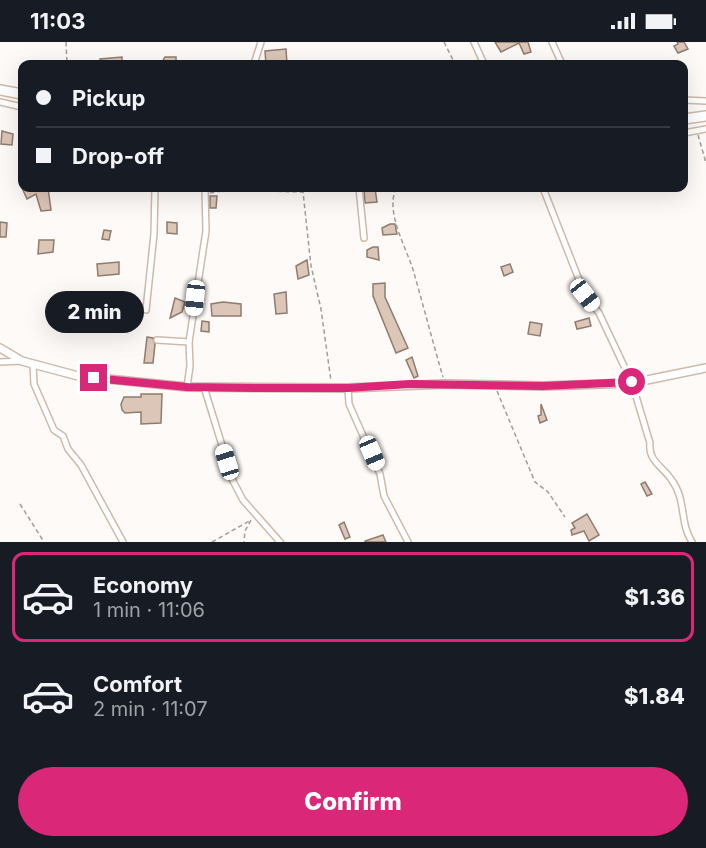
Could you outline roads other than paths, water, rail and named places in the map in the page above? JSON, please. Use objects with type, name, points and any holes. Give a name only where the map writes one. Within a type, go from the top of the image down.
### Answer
[{"type":"highway","points":[[0,90],[18,93]]},
{"type":"highway","points":[[688,118],[706,116]]},
{"type":"street","points":[[255,60],[261,42]]},
{"type":"street","points":[[474,42],[482,60]]},
{"type":"street","points":[[552,42],[560,60]]},
{"type":"street","points":[[688,100],[706,101]]},
{"type":"street","points":[[0,102],[18,106]]},
{"type":"street","points":[[688,132],[706,129]]},
{"type":"street","points":[[146,310],[154,234],[155,192]]},
{"type":"street","points":[[187,387],[190,366],[189,342],[206,231],[205,192]]},
{"type":"street","points":[[359,192],[364,238]]},
{"type":"street","points":[[545,192],[585,295],[599,313],[632,382],[650,443],[649,449],[654,461],[671,479],[683,505],[684,528],[692,542]]},
{"type":"street","points":[[157,340],[189,342]]},
{"type":"street","points":[[0,348],[33,365],[78,376],[187,387],[348,388],[445,384],[543,386],[632,382],[706,368]]},
{"type":"street","points":[[0,362],[22,361]]},
{"type":"street","points":[[33,365],[34,384],[54,430],[63,436],[68,449],[86,474],[123,542]]},
{"type":"street","points":[[204,387],[233,481],[243,500],[280,542]]},
{"type":"street","points":[[348,388],[349,404],[381,474],[384,496],[408,542]]}]
